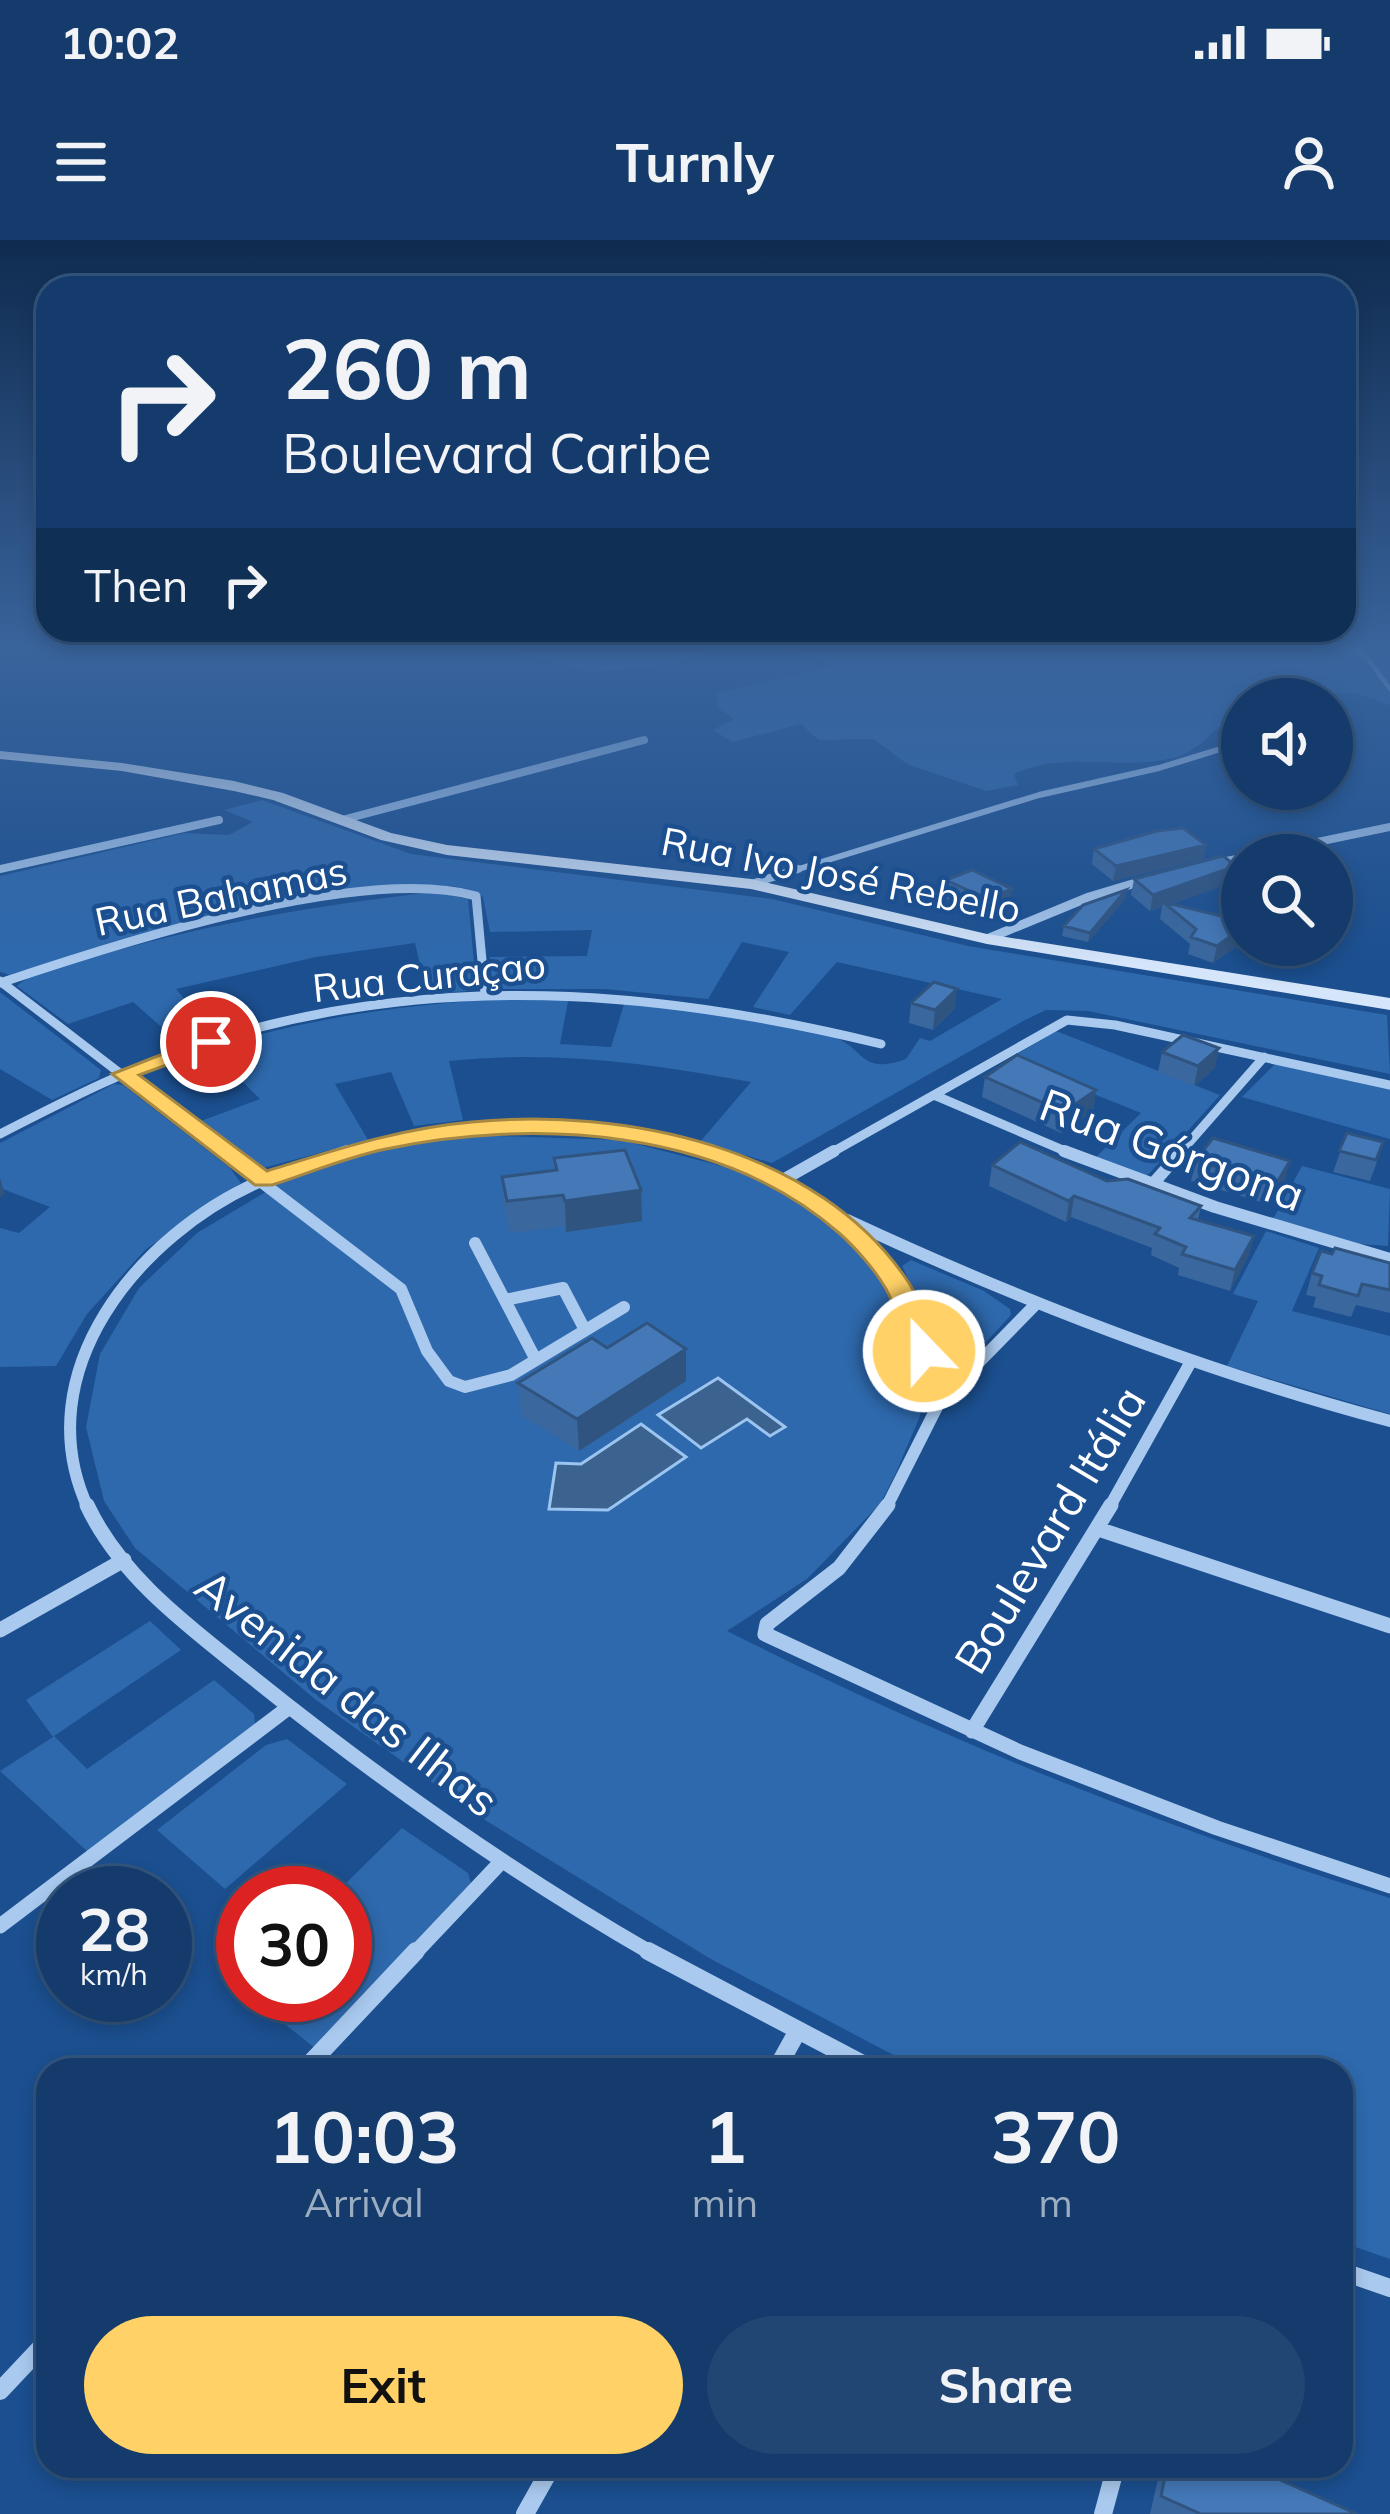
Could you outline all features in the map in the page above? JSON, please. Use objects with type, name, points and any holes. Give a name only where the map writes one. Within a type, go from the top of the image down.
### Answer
[{"type":"street","points":[[342,820],[594,753]]},
{"type":"street","name":"Rua Ivo José Rebello","points":[[0,755],[196,778],[278,796],[447,850],[751,884],[988,939],[1390,1004]]},
{"type":"street","points":[[0,869],[219,820]]},
{"type":"street","points":[[1353,834],[1390,826]]},
{"type":"street","points":[[1200,867],[1221,862]]},
{"type":"street","points":[[988,939],[1089,897],[1158,877]]},
{"type":"street","name":"Rua Bahamas","points":[[0,982],[131,941],[246,915],[365,896],[459,889],[476,896],[485,993]]},
{"type":"street","points":[[0,982],[401,1289],[436,1365],[451,1383],[472,1388],[507,1378],[625,1307]]},
{"type":"street","name":"Rua Curaçao","points":[[0,1134],[186,1049],[285,1021],[408,1000],[485,993],[661,997],[790,1018],[881,1044]]},
{"type":"street","points":[[781,1181],[1067,1019],[1390,1085]]},
{"type":"street","points":[[1150,1187],[1264,1058]]},
{"type":"street","name":"Rua Górgona","points":[[934,1095],[1150,1187],[1256,1223],[1390,1259]]},
{"type":"street","name":"Avenida das Ilhas","points":[[848,2058],[796,2034],[502,1861],[288,1708],[193,1628],[124,1560],[92,1519],[74,1468],[69,1403],[79,1361],[114,1295],[155,1249],[198,1217],[264,1180],[379,1143],[473,1128],[552,1126],[678,1144],[781,1181],[828,1211],[867,1246],[898,1287],[938,1403]]},
{"type":"street","points":[[828,1211],[1034,1306],[1190,1365],[1390,1421]]},
{"type":"street","points":[[475,1243],[536,1360]]},
{"type":"street","points":[[505,1300],[563,1288],[585,1330]]},
{"type":"street","points":[[1034,1306],[938,1403],[884,1513],[839,1568],[767,1624],[766,1634],[972,1730],[1197,1821],[1390,1886]]},
{"type":"street","name":"Boulevard Itália","points":[[972,1730],[1098,1529],[1190,1365]]},
{"type":"street","points":[[1098,1529],[1390,1625]]},
{"type":"street","points":[[0,1630],[124,1560]]},
{"type":"street","points":[[0,1926],[288,1708]]},
{"type":"street","points":[[315,2058],[502,1861]]},
{"type":"street","points":[[783,2058],[796,2034]]},
{"type":"street","points":[[1353,2275],[1390,2288]]},
{"type":"street","points":[[0,2391],[36,2354]]},
{"type":"street","points":[[525,2514],[545,2478]]},
{"type":"street","points":[[1103,2514],[1113,2478]]},
{"type":"lane","points":[[751,884],[1039,795],[1207,753]]},
{"type":"shaded area","points":[[893,753],[1186,753],[1132,763],[1052,763],[1014,774],[1018,785],[986,791],[907,764]]},
{"type":"shaded area","points":[[262,800],[411,854],[772,899],[968,946],[1387,1015],[1390,1074],[1088,1011],[1046,1010],[772,1163],[700,1142],[751,1082],[638,1064],[526,1057],[449,1061],[463,1120],[414,1126],[391,1072],[335,1084],[368,1140],[263,1168],[201,1121],[260,1099],[210,1049],[298,1025],[432,1005],[569,996],[560,1044],[611,1047],[625,1001],[700,1009],[809,1030],[842,1041],[879,1064],[906,1059],[920,1038],[930,1041],[1002,999],[837,962],[790,1015],[753,1007],[789,952],[742,942],[708,999],[605,989],[504,989],[492,982],[490,957],[587,956],[592,930],[490,932],[483,897],[452,886],[331,895],[178,928],[10,975],[0,972],[0,876],[185,833],[229,835],[253,822],[224,810]]},
{"type":"shaded area","points":[[435,892],[468,899],[476,983],[468,991],[427,994],[415,943],[316,957],[176,989],[214,1035],[182,1045],[133,1002],[68,1024],[17,986],[50,969],[216,926]]},
{"type":"shaded area","points":[[0,992],[101,1070],[99,1078],[52,1100],[0,1069]]},
{"type":"shaded area","points":[[1056,1031],[1220,1095],[1147,1176],[1093,1160],[1141,1113],[1039,1072],[1046,1067],[1016,1055]]},
{"type":"shaded area","points":[[1275,1064],[1390,1089],[1390,1139],[1242,1097]]},
{"type":"shaded area","points":[[114,1084],[123,1085],[230,1168],[241,1183],[145,1250],[87,1314],[56,1366],[0,1367],[0,1228],[19,1233],[50,1207],[0,1188],[0,1143]]},
{"type":"shaded area","points":[[467,1135],[621,1140],[741,1171],[795,1197],[841,1231],[892,1294],[923,1394],[920,1416],[880,1504],[807,1579],[727,1631],[889,1708],[1053,1778],[1220,1842],[1390,1898],[1390,2259],[1353,2246],[1353,2058],[899,2058],[709,1958],[485,1820],[316,1700],[135,1548],[104,1501],[86,1427],[100,1354],[139,1288],[197,1233],[289,1178],[353,1156]]},
{"type":"shaded area","points":[[1302,1166],[1390,1189],[1388,1246],[1359,1244],[1272,1221]]},
{"type":"shaded area","points":[[1266,1231],[1319,1248],[1292,1311],[1390,1336],[1390,1414],[1227,1366],[1258,1301],[1233,1294]]},
{"type":"shaded area","points":[[911,1260],[984,1291],[1010,1309],[1011,1315],[964,1366],[949,1371],[943,1367],[932,1326],[902,1266]]},
{"type":"shaded area","points":[[718,1378],[785,1427],[770,1436],[747,1419],[701,1448],[658,1415]]},
{"type":"shaded area","points":[[641,1424],[686,1457],[608,1510],[549,1509],[556,1463],[581,1464]]},
{"type":"shaded area","points":[[150,1621],[181,1650],[54,1736],[87,1769],[214,1680],[254,1714],[255,1724],[88,1852],[0,1771],[53,1737],[26,1700]]},
{"type":"shaded area","points":[[287,1739],[347,1784],[252,1866],[216,1866],[216,1881],[157,1830],[266,1745]]},
{"type":"shaded area","points":[[402,1828],[468,1873],[471,1883],[372,1988],[372,1866],[363,1866]]},
{"type":"shaded area","points":[[282,2022],[340,2022],[315,2048]]},
{"type":"building","points":[[1183,828],[1206,845],[1116,866],[1094,849],[1157,831]]},
{"type":"building","points":[[1221,857],[1221,871],[1153,895],[1134,879]]},
{"type":"building","points":[[972,870],[1012,889],[987,899],[946,880]]},
{"type":"building","points":[[1126,890],[1090,933],[1064,926],[1083,905]]},
{"type":"building","points":[[1163,902],[1221,916],[1221,943],[1217,946],[1191,937],[1196,929]]},
{"type":"building","points":[[934,982],[957,989],[935,1010],[911,1003]]},
{"type":"building","points":[[1183,1035],[1219,1048],[1198,1066],[1162,1052]]},
{"type":"building","points":[[1017,1055],[1096,1090],[1064,1112],[985,1077]]},
{"type":"building","points":[[1347,1133],[1383,1142],[1376,1160],[1339,1151]]},
{"type":"building","points":[[1213,1138],[1290,1161],[1276,1184],[1195,1161]]},
{"type":"building","points":[[1020,1142],[1107,1181],[1128,1179],[1201,1206],[1190,1218],[1254,1236],[1235,1270],[1182,1254],[1186,1247],[1155,1234],[1160,1228],[1074,1196],[1069,1201],[992,1165]]},
{"type":"building","points":[[625,1150],[641,1190],[565,1201],[563,1195],[507,1201],[502,1177],[557,1170],[554,1158]]},
{"type":"building","points":[[1335,1248],[1390,1263],[1390,1290],[1362,1284],[1358,1296],[1319,1285],[1322,1276],[1312,1273],[1321,1251],[1332,1254]]},
{"type":"building","points":[[647,1323],[686,1349],[577,1419],[518,1383],[592,1338],[607,1348]]},
{"type":"building","points":[[1165,2478],[1276,2478],[1357,2514],[1201,2514],[1161,2496]]},
{"type":"route","points":[[211,1042],[123,1074],[264,1180],[379,1143],[473,1128],[571,1126],[652,1137],[781,1181],[828,1211],[867,1246],[898,1287],[924,1351]]}]
